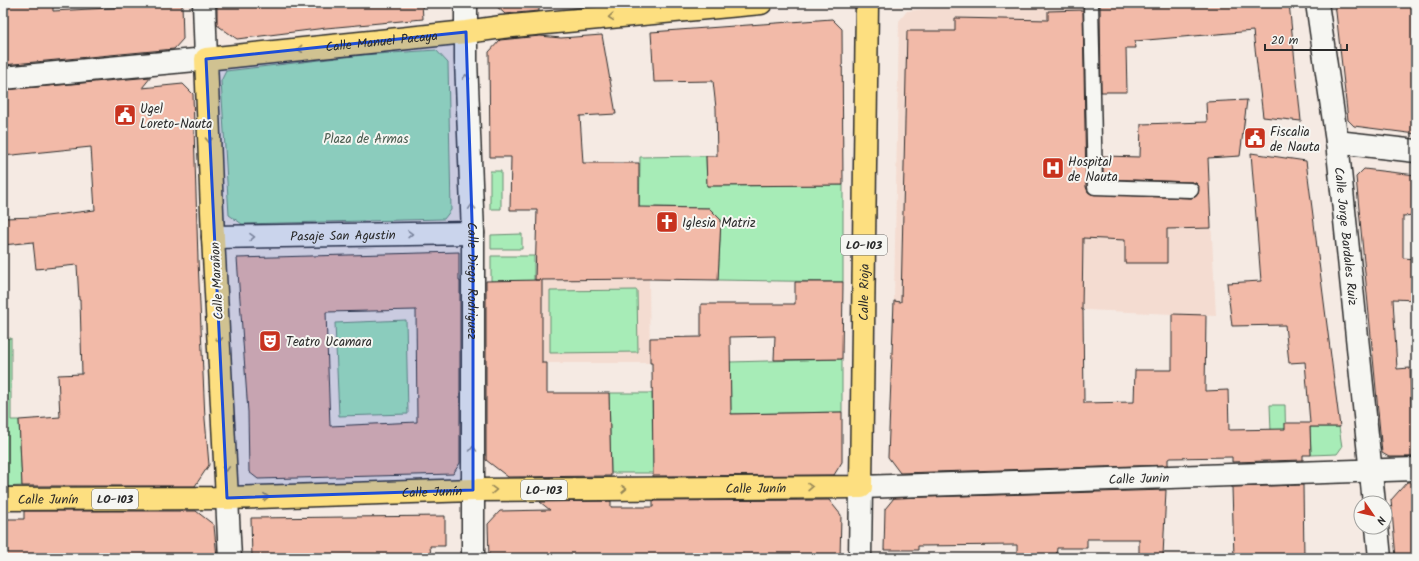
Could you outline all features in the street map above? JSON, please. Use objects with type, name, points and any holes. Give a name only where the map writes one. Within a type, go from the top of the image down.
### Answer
[{"type":"main road","name":"Calle Manuel Pacaya","points":[[206,59],[502,27],[761,3]]},
{"type":"main road","name":"Calle Rioja","points":[[861,486],[867,3]]},
{"type":"main road","name":"Calle Marañon","points":[[206,59],[213,237],[227,498]]},
{"type":"main road","name":"Calle Junín","points":[[3,499],[227,498],[473,490],[861,486]]},
{"type":"street","name":"Calle Marañon","points":[[204,3],[206,59]]},
{"type":"street","name":"Calle Diego Rodriguez","points":[[466,3],[466,60],[473,233],[473,558]]},
{"type":"street","name":"Calle Jorge Bardales Ruiz","points":[[1316,3],[1337,142],[1373,495]]},
{"type":"street","name":"Calle Manuel Pacaya","points":[[3,78],[206,59]]},
{"type":"street","points":[[1337,142],[1416,151]]},
{"type":"street","name":"Pasaje San Agustin","points":[[213,237],[473,233]]},
{"type":"street","name":"Calle Junin","points":[[861,486],[1416,469]]},
{"type":"street","name":"Calle Rioja","points":[[860,558],[861,486]]},
{"type":"street","name":"Calle Marañon","points":[[227,498],[230,558]]},
{"type":"street","points":[[1378,535],[1380,558]]},
{"type":"lane","points":[[1091,3],[1095,187],[1191,190]]},
{"type":"highlighted area","points":[[466,32],[473,252],[473,490],[227,498],[206,59]]},
{"type":"shaded area","name":"Hospital de Nauta","points":[[980,3],[1099,3],[1101,155],[1208,158],[1216,316],[894,301],[899,21],[907,11]]},
{"type":"shaded area","points":[[649,279],[650,363],[542,363],[491,281]]},
{"type":"green space","name":"Plaza de Armas","points":[[436,50],[448,63],[451,210],[444,219],[242,224],[229,215],[221,81],[226,71],[363,55]]},
{"type":"green space","points":[[706,156],[707,186],[843,185],[843,282],[718,280],[721,220],[709,208],[655,207],[655,221],[639,221],[640,157]]},
{"type":"green space","points":[[490,171],[501,171],[501,209],[490,209]]},
{"type":"green space","points":[[522,234],[522,249],[491,249],[491,235]]},
{"type":"green space","points":[[491,256],[534,256],[534,281],[491,281]]},
{"type":"green space","points":[[637,290],[638,352],[550,353],[550,291]]},
{"type":"green space","points":[[406,320],[408,414],[339,416],[335,323]]},
{"type":"green space","points":[[11,338],[11,420],[19,420],[22,486],[3,487],[3,339]]},
{"type":"green space","points":[[842,359],[842,412],[731,414],[730,362]]},
{"type":"green space","points":[[609,393],[652,393],[653,473],[611,473]]},
{"type":"green space","points":[[1270,405],[1285,405],[1286,455],[1272,456]]},
{"type":"green space","points":[[1310,427],[1339,427],[1342,447],[1337,454],[1311,455]]},
{"type":"building","points":[[3,3],[53,3],[53,11],[128,7],[128,3],[182,3],[183,39],[174,49],[3,65]]},
{"type":"building","points":[[217,3],[422,3],[423,19],[326,28],[237,39],[217,25]]},
{"type":"building","points":[[493,3],[539,3],[539,11],[505,14]]},
{"type":"building","points":[[1100,3],[1289,3],[1301,121],[1263,117],[1253,31],[1135,41],[1136,48],[1126,48],[1127,92],[1101,92]]},
{"type":"building","points":[[1335,3],[1416,3],[1416,134],[1354,126],[1348,120]]},
{"type":"building","points":[[1083,10],[1086,187],[1088,192],[1091,194],[1195,197],[1198,194],[1199,186],[1192,182],[1103,179],[1103,156],[1140,157],[1141,124],[1207,122],[1206,102],[1247,100],[1240,156],[1208,158],[1211,228],[1167,229],[1167,263],[1125,263],[1125,240],[1083,238],[1082,310],[1084,403],[1134,402],[1135,370],[1172,370],[1172,314],[1206,315],[1205,391],[1228,390],[1229,430],[1285,429],[1285,423],[1310,423],[1305,362],[1289,363],[1285,325],[1232,326],[1227,283],[1261,281],[1251,153],[1306,161],[1340,427],[1310,427],[1311,455],[1303,455],[1303,460],[1232,462],[1232,457],[1171,458],[1168,459],[1168,465],[900,473],[888,457],[894,301],[901,302],[907,31],[955,31],[955,18],[1048,20],[1048,11]]},
{"type":"building","points":[[832,19],[842,29],[843,185],[707,186],[706,156],[717,156],[716,108],[713,81],[654,82],[651,32]]},
{"type":"building","points":[[602,35],[616,114],[580,116],[583,163],[639,163],[639,207],[709,208],[721,220],[718,280],[542,280],[542,363],[547,363],[547,393],[609,393],[611,476],[508,477],[486,460],[486,281],[540,280],[535,280],[537,210],[510,210],[511,157],[490,157],[489,52],[500,40],[540,36],[561,38]]},
{"type":"building","points":[[151,77],[142,88],[183,84],[193,94],[198,260],[205,419],[209,465],[195,486],[22,486],[19,420],[60,417],[58,375],[82,374],[80,300],[77,265],[36,269],[33,242],[3,245],[3,218],[39,217],[95,210],[91,147],[3,156],[3,90]]},
{"type":"building","points":[[1364,169],[1416,175],[1416,215],[1403,216],[1403,258],[1416,259],[1416,300],[1393,299],[1397,369],[1410,368],[1411,405],[1416,405],[1416,457],[1389,457],[1382,453],[1356,177]]},
{"type":"building","points":[[459,252],[460,463],[453,474],[258,479],[249,472],[248,412],[237,258]],"holes":[[[416,310],[417,422],[330,426],[326,312]]]},
{"type":"building","points":[[795,282],[843,282],[842,359],[774,360],[775,336],[730,337],[731,414],[842,412],[842,462],[834,475],[653,476],[652,363],[650,363],[650,338],[701,337],[701,304],[795,304]]},
{"type":"building","points":[[1407,482],[1416,482],[1416,558],[1396,558],[1393,523],[1393,498]]},
{"type":"building","points":[[1303,485],[1304,558],[1234,558],[1232,487]]},
{"type":"building","points":[[1166,490],[1163,556],[1139,556],[1139,539],[1087,539],[1087,548],[1057,548],[1056,558],[1017,558],[1017,545],[918,546],[918,550],[884,550],[885,509],[894,498]]},
{"type":"building","points":[[829,500],[841,515],[840,558],[489,558],[488,524],[500,511],[550,510],[540,502],[611,501],[611,507],[653,507],[653,501]]},
{"type":"building","points":[[24,511],[196,511],[214,525],[217,558],[3,558],[3,519],[24,519]]},
{"type":"building","points":[[445,516],[445,546],[430,546],[431,558],[252,558],[251,518]]},
{"type":"place","name":"Ugel Loreto-Nauta","points":[[125,115]]},
{"type":"place","name":"Fiscalia de Nauta","points":[[1255,138]]},
{"type":"place","name":"Hospital de Nauta","points":[[1053,168]]},
{"type":"place","name":"Iglesia Matriz","points":[[667,222]]},
{"type":"place","name":"Teatro Ucamara","points":[[270,341]]}]
